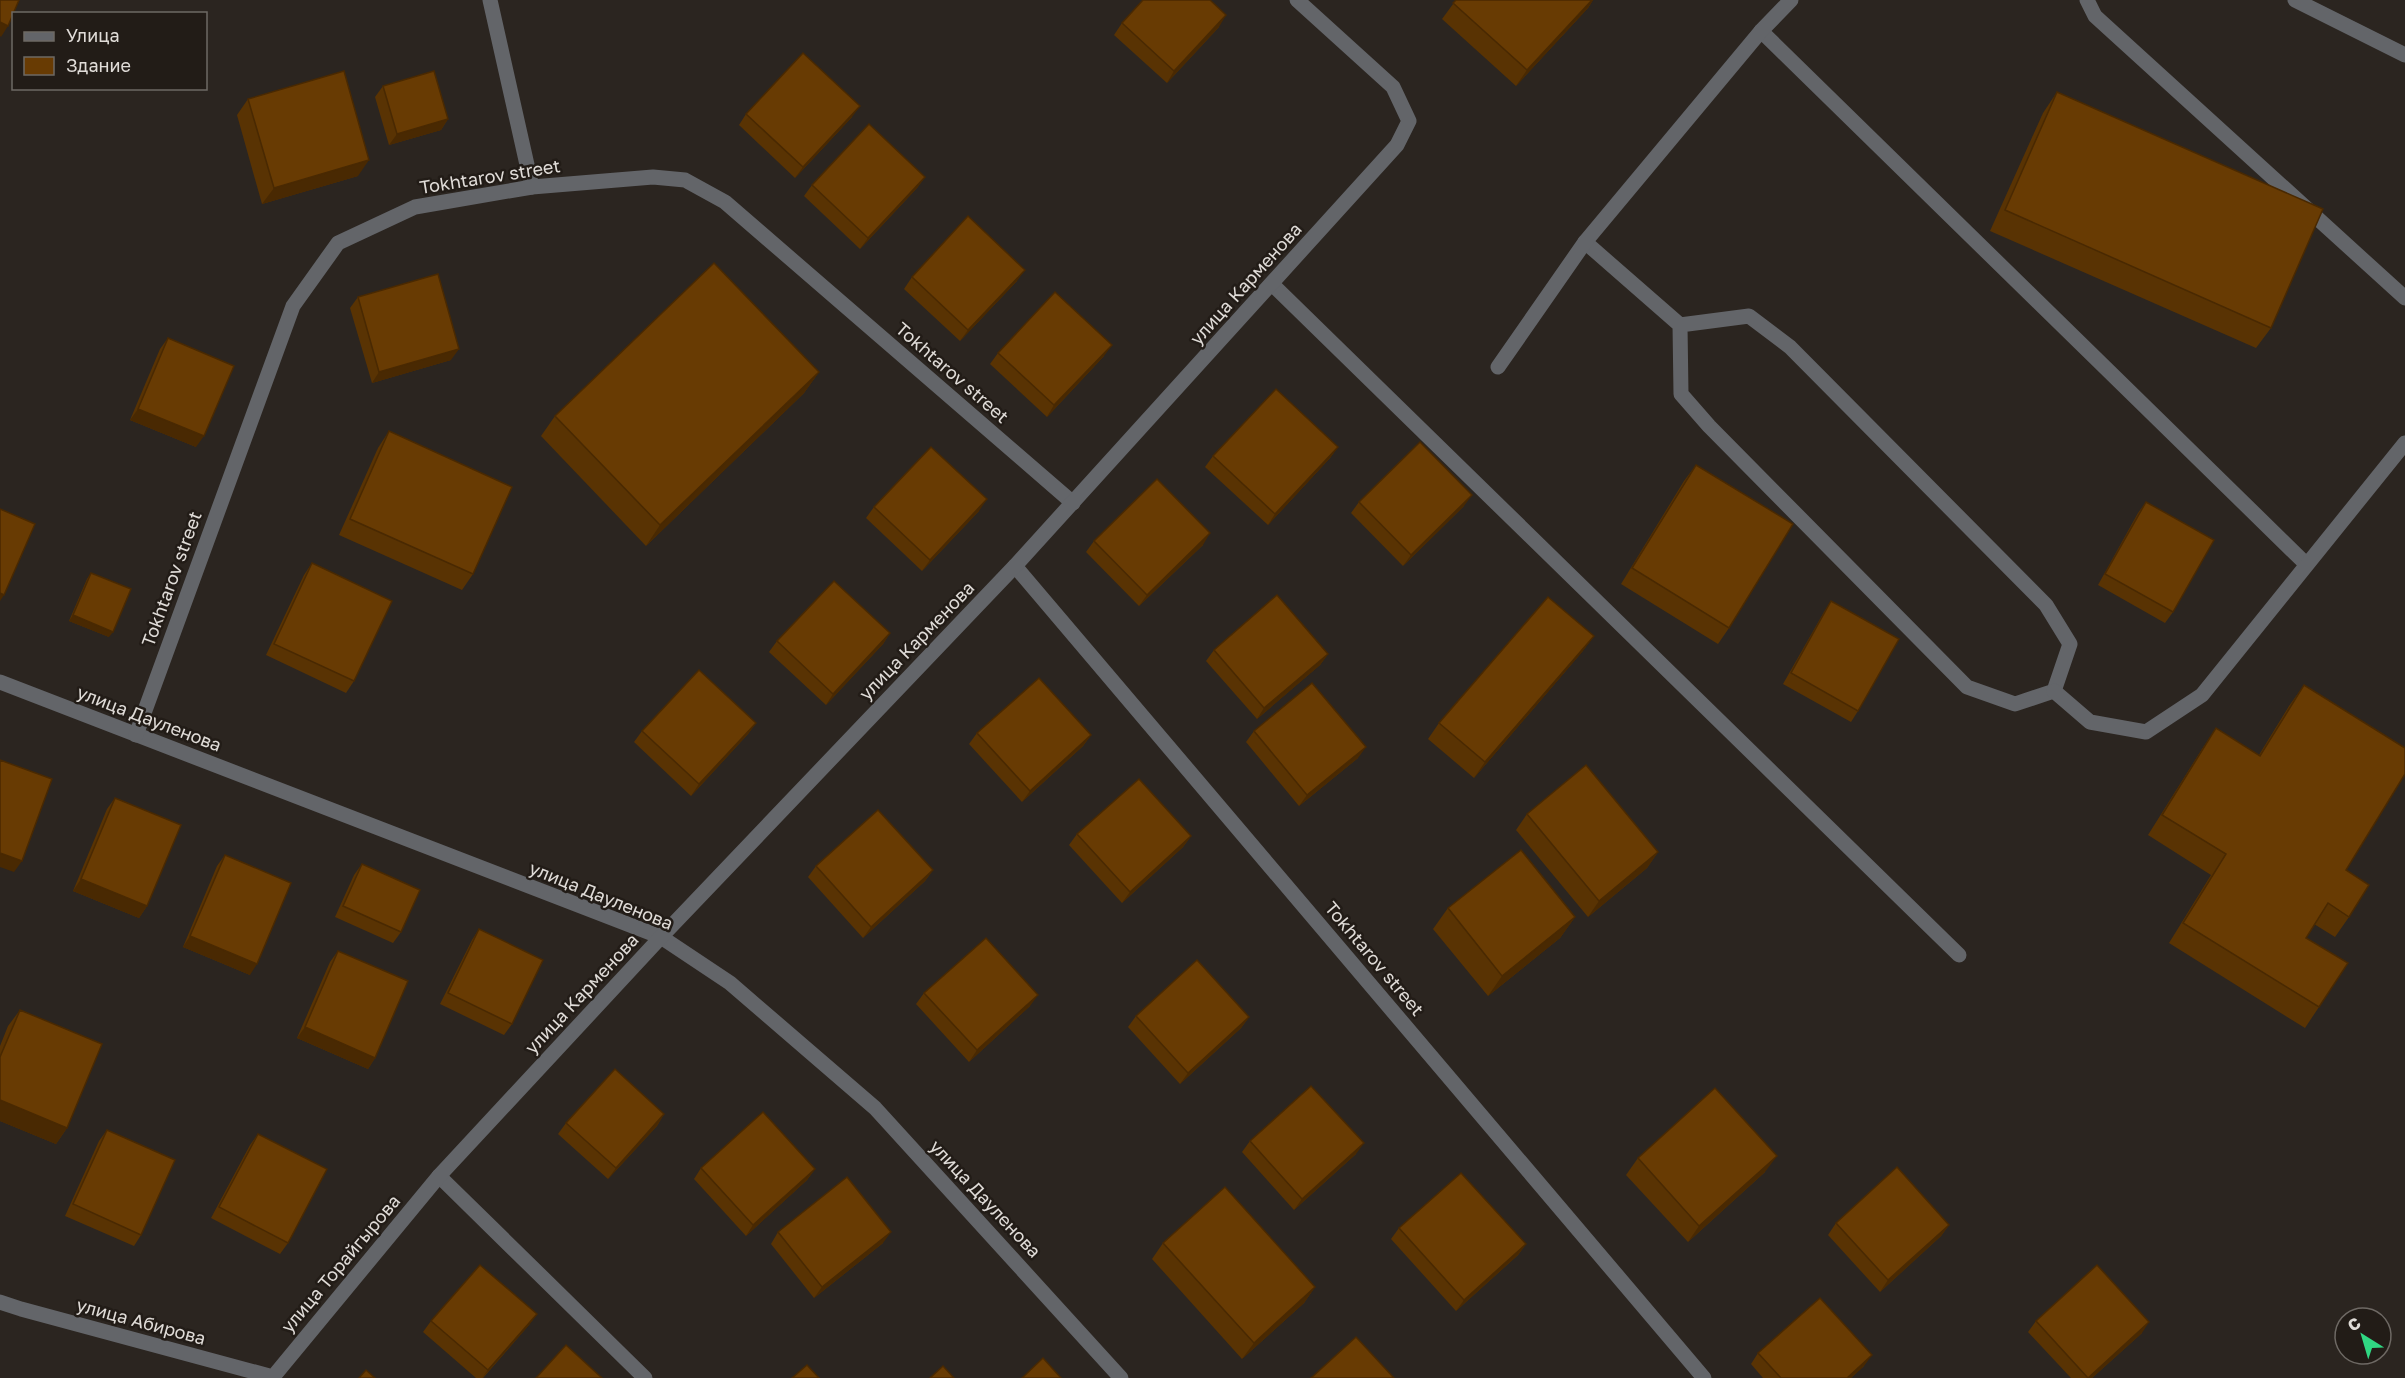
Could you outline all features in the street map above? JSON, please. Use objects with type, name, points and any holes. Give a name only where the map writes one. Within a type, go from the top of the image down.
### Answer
[{"type":"street","points":[[490,0],[532,188]]},
{"type":"street","name":"улица Карменова","points":[[439,1176],[661,937],[1015,566],[1397,145],[1409,121],[1393,87],[1296,0]]},
{"type":"street","points":[[1498,367],[1585,242],[1761,31],[1791,0]]},
{"type":"street","points":[[2087,0],[2095,16],[2405,298]]},
{"type":"street","points":[[2295,0],[2405,55]]},
{"type":"street","points":[[1761,31],[2306,564]]},
{"type":"street","name":"Tokhtarov street","points":[[136,735],[293,306],[338,243],[415,207],[532,188],[653,177],[685,180],[725,202],[1073,503]]},
{"type":"street","points":[[1585,242],[1680,326],[1681,394],[1708,426],[1968,687],[2015,704],[2054,691]]},
{"type":"street","points":[[1272,284],[1959,955]]},
{"type":"street","points":[[1680,326],[1749,316],[1790,348],[2046,605],[2070,644],[2054,691]]},
{"type":"street","points":[[2054,691],[2090,722],[2146,732],[2202,695],[2405,442]]},
{"type":"street","name":"Tokhtarov street","points":[[1015,566],[1704,1378]]},
{"type":"street","name":"улица Дауленова","points":[[0,682],[661,937],[730,983],[874,1108],[1121,1378]]},
{"type":"street","points":[[439,1176],[645,1378]]},
{"type":"street","name":"улица Торайгырова","points":[[273,1377],[439,1176]]},
{"type":"street","name":"улица Абирова","points":[[0,1302],[21,1310],[273,1377]]},
{"type":"building","points":[[0,0],[19,0],[8,26],[0,22]]},
{"type":"building","points":[[1143,0],[1210,0],[1226,15],[1174,71],[1122,23]]},
{"type":"building","points":[[1456,0],[1592,0],[1527,70],[1453,3]]},
{"type":"building","points":[[803,53],[860,106],[803,167],[746,114]]},
{"type":"building","points":[[344,71],[369,160],[274,188],[248,99]]},
{"type":"building","points":[[434,71],[448,119],[397,134],[383,86]]},
{"type":"building","points":[[2057,92],[2323,209],[2271,328],[2005,210]]},
{"type":"building","points":[[869,124],[925,177],[868,238],[812,185]]},
{"type":"building","points":[[968,216],[1025,270],[968,330],[912,277]]},
{"type":"building","points":[[714,263],[819,372],[660,525],[555,416]]},
{"type":"building","points":[[438,274],[459,349],[379,372],[358,297]]},
{"type":"building","points":[[1055,292],[1112,345],[1054,405],[998,353]]},
{"type":"building","points":[[168,338],[234,366],[204,436],[138,409]]},
{"type":"building","points":[[1276,389],[1338,447],[1275,514],[1213,456]]},
{"type":"building","points":[[389,431],[512,487],[473,574],[350,519]]},
{"type":"building","points":[[1420,442],[1472,495],[1411,555],[1359,502]]},
{"type":"building","points":[[931,447],[987,499],[930,560],[874,507]]},
{"type":"building","points":[[1696,465],[1793,524],[1729,628],[1632,568]]},
{"type":"building","points":[[1157,479],[1210,533],[1147,595],[1094,541]]},
{"type":"building","points":[[2146,502],[2214,540],[2173,612],[2105,574]]},
{"type":"building","points":[[0,509],[35,524],[4,595],[0,593]]},
{"type":"building","points":[[312,563],[392,601],[354,681],[274,644]]},
{"type":"building","points":[[91,573],[131,589],[113,632],[73,615]]},
{"type":"building","points":[[834,581],[890,633],[833,694],[777,641]]},
{"type":"building","points":[[1277,595],[1328,654],[1264,708],[1214,650]]},
{"type":"building","points":[[1548,597],[1594,636],[1485,762],[1439,723]]},
{"type":"building","points":[[1831,601],[1899,639],[1858,711],[1791,673]]},
{"type":"building","points":[[699,670],[756,723],[699,784],[642,731]]},
{"type":"building","points":[[1039,678],[1091,735],[1030,791],[977,733]]},
{"type":"building","points":[[1312,683],[1366,747],[1307,795],[1254,731]]},
{"type":"building","points":[[2304,685],[2405,748],[2405,774],[2346,870],[2369,885],[2349,917],[2328,903],[2306,938],[2348,963],[2319,1007],[2183,923],[2226,854],[2162,815],[2216,728],[2260,756]]},
{"type":"building","points":[[0,760],[52,779],[22,861],[0,853]]},
{"type":"building","points":[[1586,765],[1658,852],[1599,901],[1527,814]]},
{"type":"building","points":[[1139,779],[1191,836],[1130,892],[1077,834]]},
{"type":"building","points":[[115,798],[181,825],[147,906],[81,879]]},
{"type":"building","points":[[878,810],[933,870],[871,927],[816,866]]},
{"type":"building","points":[[1521,850],[1575,917],[1502,976],[1448,908]]},
{"type":"building","points":[[225,855],[291,883],[257,964],[190,936]]},
{"type":"building","points":[[362,864],[420,890],[401,932],[343,906]]},
{"type":"building","points":[[479,929],[543,960],[512,1024],[448,993]]},
{"type":"building","points":[[986,938],[1038,995],[977,1050],[924,993]]},
{"type":"building","points":[[338,951],[408,981],[375,1058],[305,1027]]},
{"type":"building","points":[[1197,960],[1249,1017],[1188,1073],[1136,1016]]},
{"type":"building","points":[[20,1010],[102,1044],[67,1128],[0,1100],[0,1057]]},
{"type":"building","points":[[615,1069],[664,1114],[616,1168],[566,1123]]},
{"type":"building","points":[[1311,1086],[1364,1143],[1302,1199],[1250,1141]]},
{"type":"building","points":[[1715,1088],[1777,1156],[1699,1226],[1638,1158]]},
{"type":"building","points":[[763,1112],[815,1169],[753,1225],[701,1168]]},
{"type":"building","points":[[107,1130],[175,1160],[141,1235],[73,1204]]},
{"type":"building","points":[[258,1134],[327,1169],[288,1243],[219,1207]]},
{"type":"building","points":[[1897,1167],[1949,1225],[1888,1280],[1836,1223]]},
{"type":"building","points":[[1461,1173],[1526,1244],[1464,1300],[1399,1228]]},
{"type":"building","points":[[847,1177],[891,1232],[822,1287],[778,1232]]},
{"type":"building","points":[[1225,1187],[1315,1287],[1254,1343],[1163,1243]]},
{"type":"building","points":[[480,1265],[537,1314],[488,1370],[431,1321]]},
{"type":"building","points":[[2097,1265],[2149,1322],[2088,1378],[2036,1321]]},
{"type":"building","points":[[1820,1298],[1872,1355],[1847,1378],[1781,1378],[1758,1353]]},
{"type":"building","points":[[1356,1337],[1394,1378],[1311,1378]]},
{"type":"building","points":[[566,1345],[602,1378],[536,1378]]},
{"type":"building","points":[[1043,1358],[1061,1378],[1022,1378]]},
{"type":"building","points":[[807,1365],[819,1378],[792,1378]]},
{"type":"building","points":[[943,1366],[954,1378],[930,1378]]},
{"type":"building","points":[[366,1370],[375,1378],[359,1378]]}]
